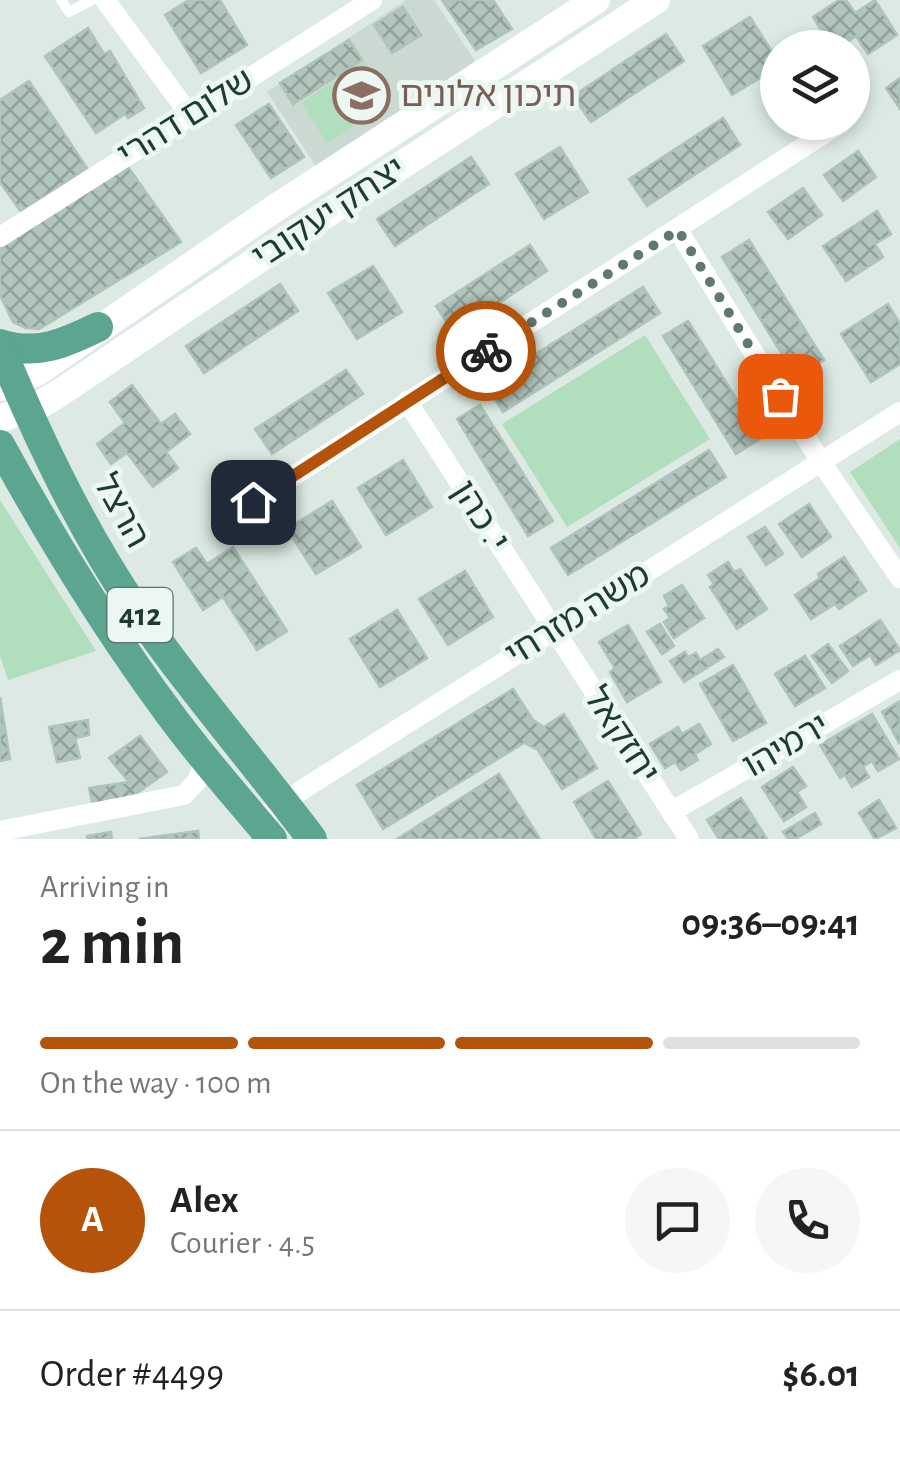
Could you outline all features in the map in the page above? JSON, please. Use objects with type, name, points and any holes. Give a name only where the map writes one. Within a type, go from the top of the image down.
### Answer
[{"type":"main road","name":"יצחק יעקובי","points":[[10,399],[37,372],[98,327],[596,0]]},
{"type":"main road","name":"יצחק יעקובי","points":[[10,399],[61,392],[330,211],[656,0]]},
{"type":"main road","points":[[0,346],[37,350],[98,327]]},
{"type":"main road","name":"הרצל","points":[[0,346],[10,399],[136,610],[270,821]]},
{"type":"main road","name":"הרצל","points":[[0,446],[10,472],[102,618],[204,760],[270,821],[312,839]]},
{"type":"street","points":[[106,0],[190,115]]},
{"type":"street","name":"שלום דהרי","points":[[0,237],[372,0]]},
{"type":"street","points":[[253,502],[815,140]]},
{"type":"street","points":[[678,230],[821,462],[900,578]]},
{"type":"street","name":"י. כהן","points":[[407,401],[553,631]]},
{"type":"street","name":"משה מזרחי","points":[[270,821],[553,631],[900,412]]},
{"type":"street","name":"יחזקאל","points":[[553,631],[689,839]]},
{"type":"street","name":"ירמיהו","points":[[672,812],[900,680]]},
{"type":"street","points":[[0,831],[184,794],[197,781],[204,760]]},
{"type":"lane","points":[[61,0],[69,12],[92,0]]},
{"type":"shaded area","points":[[406,0],[434,0],[475,61],[316,166],[267,92]]},
{"type":"green space","points":[[364,62],[390,102],[327,143],[301,103]]},
{"type":"green space","points":[[645,335],[710,439],[567,527],[502,424]]},
{"type":"green space","points":[[900,439],[900,548],[850,472]]},
{"type":"green space","points":[[0,500],[96,651],[8,680],[0,656]]},
{"type":"building","points":[[189,0],[220,0],[247,45],[201,73],[165,15]]},
{"type":"building","points":[[442,0],[493,0],[512,29],[476,50]]},
{"type":"building","points":[[839,0],[846,0],[855,13],[875,0],[897,35],[870,53],[870,30],[821,30],[813,17]]},
{"type":"building","points":[[403,7],[421,35],[392,53],[374,25]]},
{"type":"building","points":[[750,17],[760,33],[760,78],[732,95],[703,46]]},
{"type":"building","points":[[88,28],[104,54],[110,51],[144,108],[128,118],[125,114],[96,133],[45,56]]},
{"type":"building","points":[[666,34],[684,61],[591,122],[573,96]]},
{"type":"building","points":[[349,40],[362,60],[293,104],[280,83]]},
{"type":"building","points":[[900,78],[900,109],[886,88]]},
{"type":"building","points":[[29,81],[87,168],[21,212],[0,182],[0,100]]},
{"type":"building","points":[[269,104],[304,157],[271,178],[236,125]]},
{"type":"building","points":[[723,118],[740,145],[647,206],[629,179]]},
{"type":"building","points":[[560,147],[588,192],[544,219],[516,174]]},
{"type":"building","points":[[858,151],[876,177],[843,201],[824,175]]},
{"type":"building","points":[[471,157],[489,184],[395,246],[377,219]]},
{"type":"building","points":[[126,164],[181,242],[39,329],[13,322],[0,295],[0,246]]},
{"type":"building","points":[[803,188],[822,215],[788,239],[768,212]]},
{"type":"building","points":[[877,211],[891,234],[875,244],[883,257],[846,281],[823,246]]},
{"type":"building","points":[[749,240],[824,360],[796,377],[722,257]]},
{"type":"building","points":[[530,245],[547,271],[454,333],[436,306]]},
{"type":"building","points":[[373,266],[402,312],[357,339],[328,293]]},
{"type":"building","points":[[280,284],[298,311],[204,373],[186,346]]},
{"type":"building","points":[[643,287],[660,313],[503,412],[486,385]]},
{"type":"building","points":[[888,304],[900,324],[900,364],[871,382],[841,334]]},
{"type":"building","points":[[688,321],[761,438],[736,454],[663,336]]},
{"type":"building","points":[[346,370],[363,394],[272,454],[255,429]]},
{"type":"building","points":[[132,385],[161,424],[175,414],[190,434],[166,452],[178,468],[153,487],[127,453],[111,464],[97,444],[125,423],[110,402]]},
{"type":"building","points":[[480,405],[553,521],[528,536],[457,419]]},
{"type":"building","points":[[709,450],[726,477],[568,575],[551,548]]},
{"type":"building","points":[[403,460],[432,507],[386,535],[358,488]]},
{"type":"building","points":[[332,501],[361,547],[316,574],[287,529]]},
{"type":"building","points":[[809,504],[831,537],[802,557],[779,524]]},
{"type":"building","points":[[765,527],[783,554],[766,565],[748,537]]},
{"type":"building","points":[[233,547],[287,631],[257,650],[223,597],[203,610],[173,562],[196,548],[207,564]]},
{"type":"building","points":[[844,557],[866,591],[839,609],[835,604],[811,619],[795,595]]},
{"type":"building","points":[[728,562],[734,572],[740,569],[767,609],[737,629],[710,587],[714,584],[708,575]]},
{"type":"building","points":[[465,571],[493,617],[448,645],[419,599]]},
{"type":"building","points":[[682,585],[704,618],[674,638],[664,622],[670,618],[664,609],[669,606],[664,596]]},
{"type":"building","points":[[397,610],[427,658],[380,687],[350,639]]},
{"type":"building","points":[[880,620],[900,650],[876,665],[870,655],[853,666],[840,646]]},
{"type":"building","points":[[660,624],[674,646],[662,654],[647,632]]},
{"type":"building","points":[[628,625],[661,682],[627,702],[610,672],[615,668],[599,642]]},
{"type":"building","points":[[828,644],[848,671],[832,683],[812,656]]},
{"type":"building","points":[[718,649],[724,657],[684,682],[670,661],[685,652],[688,657],[696,653],[700,660]]},
{"type":"building","points":[[805,656],[825,688],[795,706],[775,674]]},
{"type":"building","points":[[733,665],[766,723],[733,741],[700,684]]},
{"type":"building","points":[[513,689],[533,720],[544,727],[564,714],[597,768],[562,789],[538,750],[524,743],[383,829],[357,785]]},
{"type":"building","points":[[0,697],[10,759],[0,761]]},
{"type":"building","points":[[900,701],[900,742],[899,743],[882,712]]},
{"type":"building","points":[[872,714],[899,759],[878,771],[872,761],[863,767],[869,777],[852,787],[845,775],[840,778],[820,745]]},
{"type":"building","points":[[88,720],[89,735],[75,738],[80,758],[57,762],[49,727]]},
{"type":"building","points":[[699,724],[711,744],[695,754],[698,760],[681,770],[675,762],[665,768],[650,744],[678,727],[682,734]]},
{"type":"building","points":[[140,736],[167,772],[127,800],[93,806],[89,788],[129,782],[109,758]]},
{"type":"building","points":[[793,767],[806,786],[797,792],[806,807],[784,821],[762,787]]},
{"type":"building","points":[[499,774],[540,839],[397,839]]},
{"type":"building","points":[[608,781],[641,834],[634,839],[596,839],[574,802]]},
{"type":"building","points":[[741,798],[767,839],[719,839],[707,820]]},
{"type":"building","points":[[879,800],[896,828],[875,839],[859,813]]},
{"type":"building","points":[[815,813],[821,824],[788,839],[783,832]]},
{"type":"building","points":[[198,831],[199,839],[139,839]]},
{"type":"building","points":[[111,832],[112,839],[87,839],[87,836]]},
{"type":"way so far","points":[[486,351],[678,230],[780,396]]},
{"type":"place","name":"תיכון אלונים","points":[[361,95]]},
{"type":"route","points":[[253,502],[486,351]]}]
